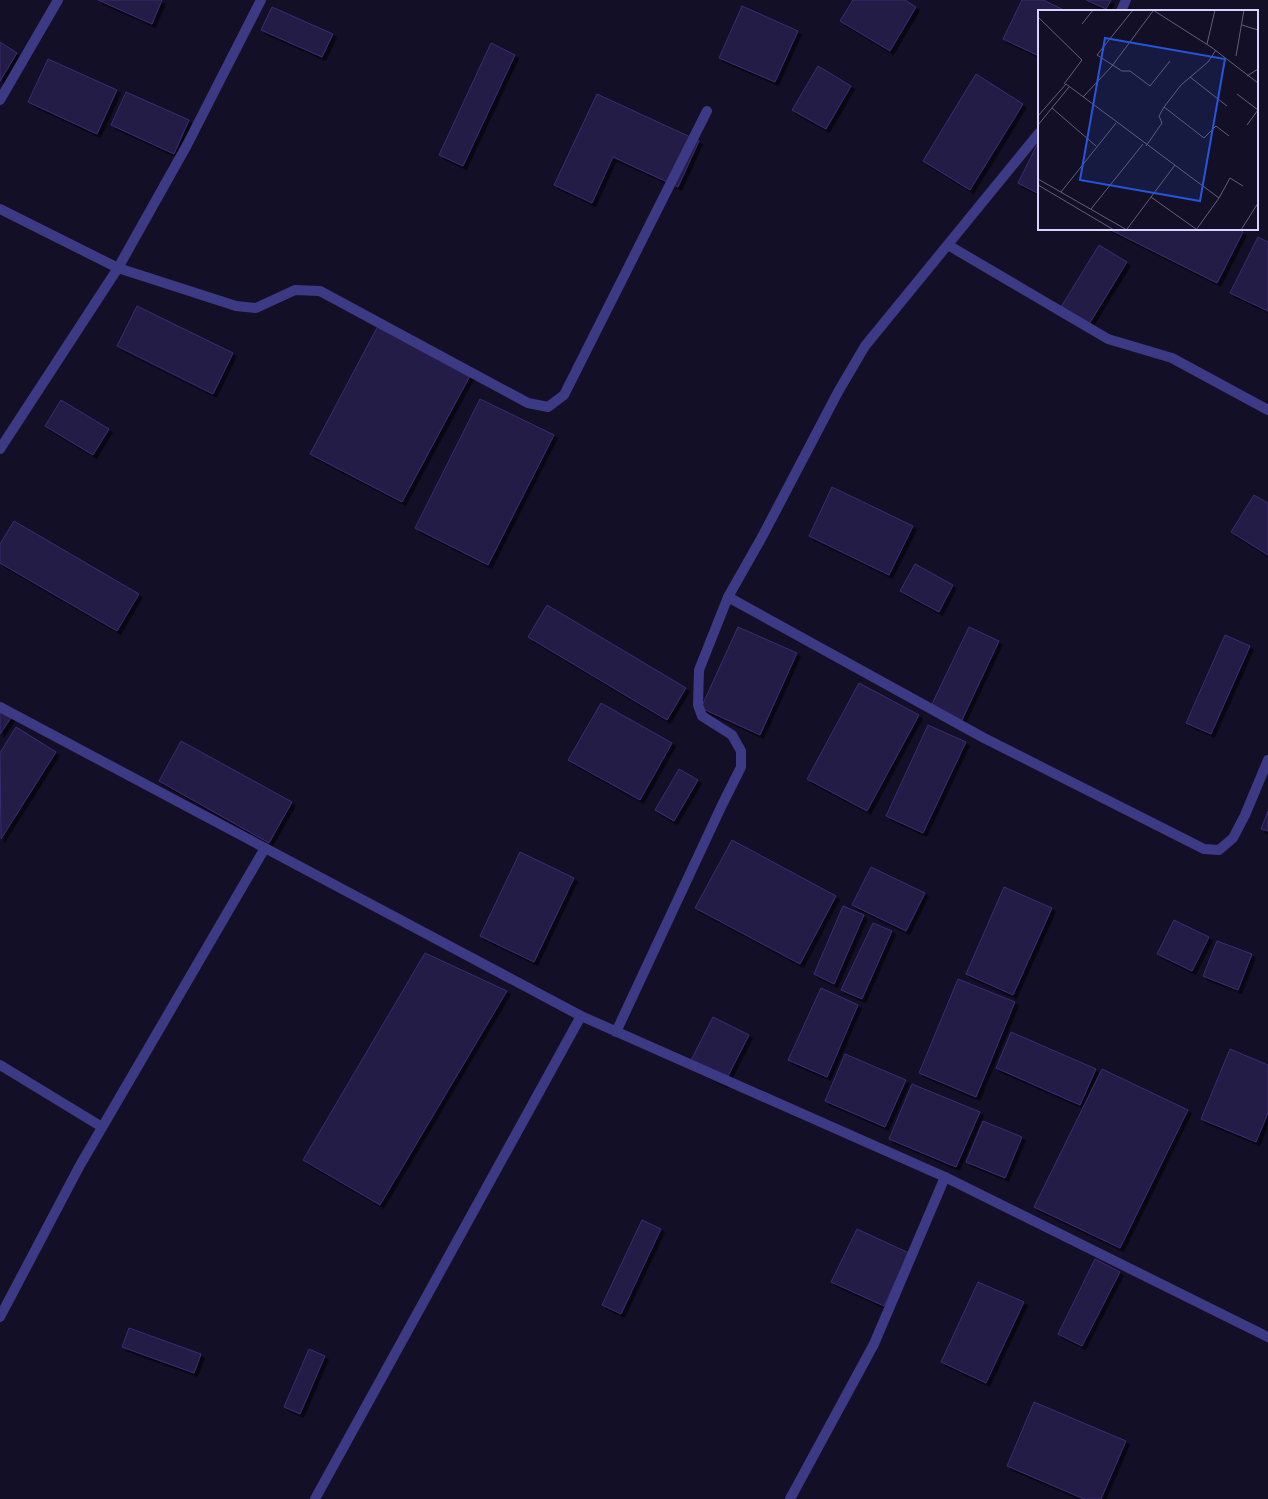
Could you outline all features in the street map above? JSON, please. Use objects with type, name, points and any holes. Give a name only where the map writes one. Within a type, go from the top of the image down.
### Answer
[{"type":"street","points":[[0,100],[58,0]]},
{"type":"street","points":[[0,450],[118,268],[187,145],[260,0]]},
{"type":"street","points":[[1121,10],[1126,0]]},
{"type":"street","points":[[0,209],[118,268],[236,306],[256,308],[295,290],[320,291],[528,403],[548,407],[564,395],[707,111]]},
{"type":"street","points":[[616,1032],[722,805],[742,767],[741,751],[732,735],[702,716],[698,705],[699,670],[728,597],[762,537],[838,392],[865,346],[1038,134]]},
{"type":"street","points":[[948,245],[1108,339],[1172,358],[1268,410]]},
{"type":"street","points":[[728,597],[984,738],[1204,849],[1219,850],[1233,838],[1245,815],[1268,760]]},
{"type":"street","points":[[0,707],[581,1016],[945,1177],[1268,1337]]},
{"type":"street","points":[[0,1317],[78,1167],[265,848]]},
{"type":"street","points":[[315,1499],[581,1016]]},
{"type":"street","points":[[0,1065],[102,1127]]},
{"type":"street","points":[[790,1499],[874,1344],[945,1177]]},
{"type":"building","points":[[98,0],[162,0],[152,24]]},
{"type":"building","points":[[853,0],[905,0],[916,7],[890,51],[840,21]]},
{"type":"building","points":[[1022,0],[1043,0],[1064,10],[1038,10],[1038,56],[1003,39]]},
{"type":"building","points":[[1086,0],[1111,0],[1106,9]]},
{"type":"building","points":[[742,6],[798,31],[775,82],[719,58]]},
{"type":"building","points":[[272,7],[333,34],[322,57],[261,30]]},
{"type":"building","points":[[0,42],[17,53],[0,81]]},
{"type":"building","points":[[491,43],[515,55],[463,166],[439,155]]},
{"type":"building","points":[[48,59],[117,90],[97,134],[28,102]]},
{"type":"building","points":[[818,66],[851,86],[826,129],[792,110]]},
{"type":"building","points":[[976,74],[1023,104],[970,190],[923,161]]},
{"type":"building","points":[[126,92],[189,120],[174,154],[111,125]]},
{"type":"building","points":[[597,94],[699,141],[678,187],[613,157],[592,203],[554,185]]},
{"type":"building","points":[[1038,143],[1038,193],[1018,183]]},
{"type":"building","points":[[1111,230],[1240,230],[1243,232],[1217,283]]},
{"type":"building","points":[[1258,237],[1268,242],[1268,311],[1230,293]]},
{"type":"building","points":[[1099,245],[1127,262],[1089,324],[1061,307]]},
{"type":"building","points":[[137,306],[233,353],[213,394],[117,346]]},
{"type":"building","points":[[378,326],[471,374],[402,502],[310,454]]},
{"type":"building","points":[[480,399],[554,435],[488,565],[415,528]]},
{"type":"building","points":[[61,400],[109,429],[93,455],[45,426]]},
{"type":"building","points":[[832,487],[913,526],[889,575],[809,536]]},
{"type":"building","points":[[1254,495],[1268,503],[1268,555],[1231,532]]},
{"type":"building","points":[[14,521],[139,594],[117,631],[0,563],[0,544]]},
{"type":"building","points":[[915,564],[953,585],[939,612],[900,591]]},
{"type":"building","points":[[547,605],[686,688],[667,720],[528,637]]},
{"type":"building","points":[[738,627],[797,653],[760,735],[701,708]]},
{"type":"building","points":[[969,627],[999,641],[961,722],[930,708]]},
{"type":"building","points":[[1225,635],[1250,646],[1211,734],[1186,723]]},
{"type":"building","points":[[859,683],[919,715],[867,811],[807,779]]},
{"type":"building","points":[[0,702],[15,712],[0,734]]},
{"type":"building","points":[[601,703],[672,743],[640,800],[568,760]]},
{"type":"building","points":[[928,725],[966,742],[923,833],[886,816]]},
{"type":"building","points":[[16,727],[56,752],[1,839],[0,753]]},
{"type":"building","points":[[181,741],[292,802],[269,843],[159,781]]},
{"type":"building","points":[[679,769],[698,780],[674,821],[655,810]]},
{"type":"building","points":[[1268,811],[1268,831],[1261,829]]},
{"type":"building","points":[[732,840],[836,896],[800,964],[695,908]]},
{"type":"building","points":[[520,852],[574,878],[534,962],[480,936]]},
{"type":"building","points":[[871,867],[925,893],[906,931],[852,905]]},
{"type":"building","points":[[1004,887],[1052,908],[1013,995],[966,974]]},
{"type":"building","points":[[843,906],[864,915],[834,984],[814,974]]},
{"type":"building","points":[[1174,920],[1209,937],[1192,971],[1157,954]]},
{"type":"building","points":[[873,923],[892,931],[862,999],[841,990]]},
{"type":"building","points":[[1217,941],[1252,954],[1238,990],[1203,976]]},
{"type":"building","points":[[425,953],[507,991],[380,1205],[303,1160]]},
{"type":"building","points":[[958,979],[1015,1002],[976,1097],[919,1073]]},
{"type":"building","points":[[821,988],[858,1005],[827,1077],[788,1060]]},
{"type":"building","points":[[713,1017],[749,1035],[724,1084],[688,1066]]},
{"type":"building","points":[[1011,1032],[1096,1069],[1080,1105],[996,1068]]},
{"type":"building","points":[[1230,1049],[1268,1065],[1268,1113],[1256,1142],[1201,1119]]},
{"type":"building","points":[[845,1054],[906,1080],[885,1127],[825,1101]]},
{"type":"building","points":[[1102,1069],[1188,1110],[1120,1248],[1034,1207]]},
{"type":"building","points":[[912,1084],[980,1112],[956,1167],[889,1139]]},
{"type":"building","points":[[983,1121],[1022,1137],[1005,1178],[966,1162]]},
{"type":"building","points":[[642,1220],[661,1229],[621,1314],[602,1305]]},
{"type":"building","points":[[857,1229],[909,1253],[884,1306],[831,1282]]},
{"type":"building","points":[[1095,1259],[1120,1272],[1082,1346],[1058,1334]]},
{"type":"building","points":[[978,1282],[1024,1302],[986,1383],[941,1362]]},
{"type":"building","points":[[129,1328],[201,1354],[194,1373],[122,1347]]},
{"type":"building","points":[[309,1349],[325,1356],[300,1414],[284,1407]]},
{"type":"building","points":[[1034,1402],[1126,1441],[1101,1499],[1084,1499],[1007,1466]]}]
